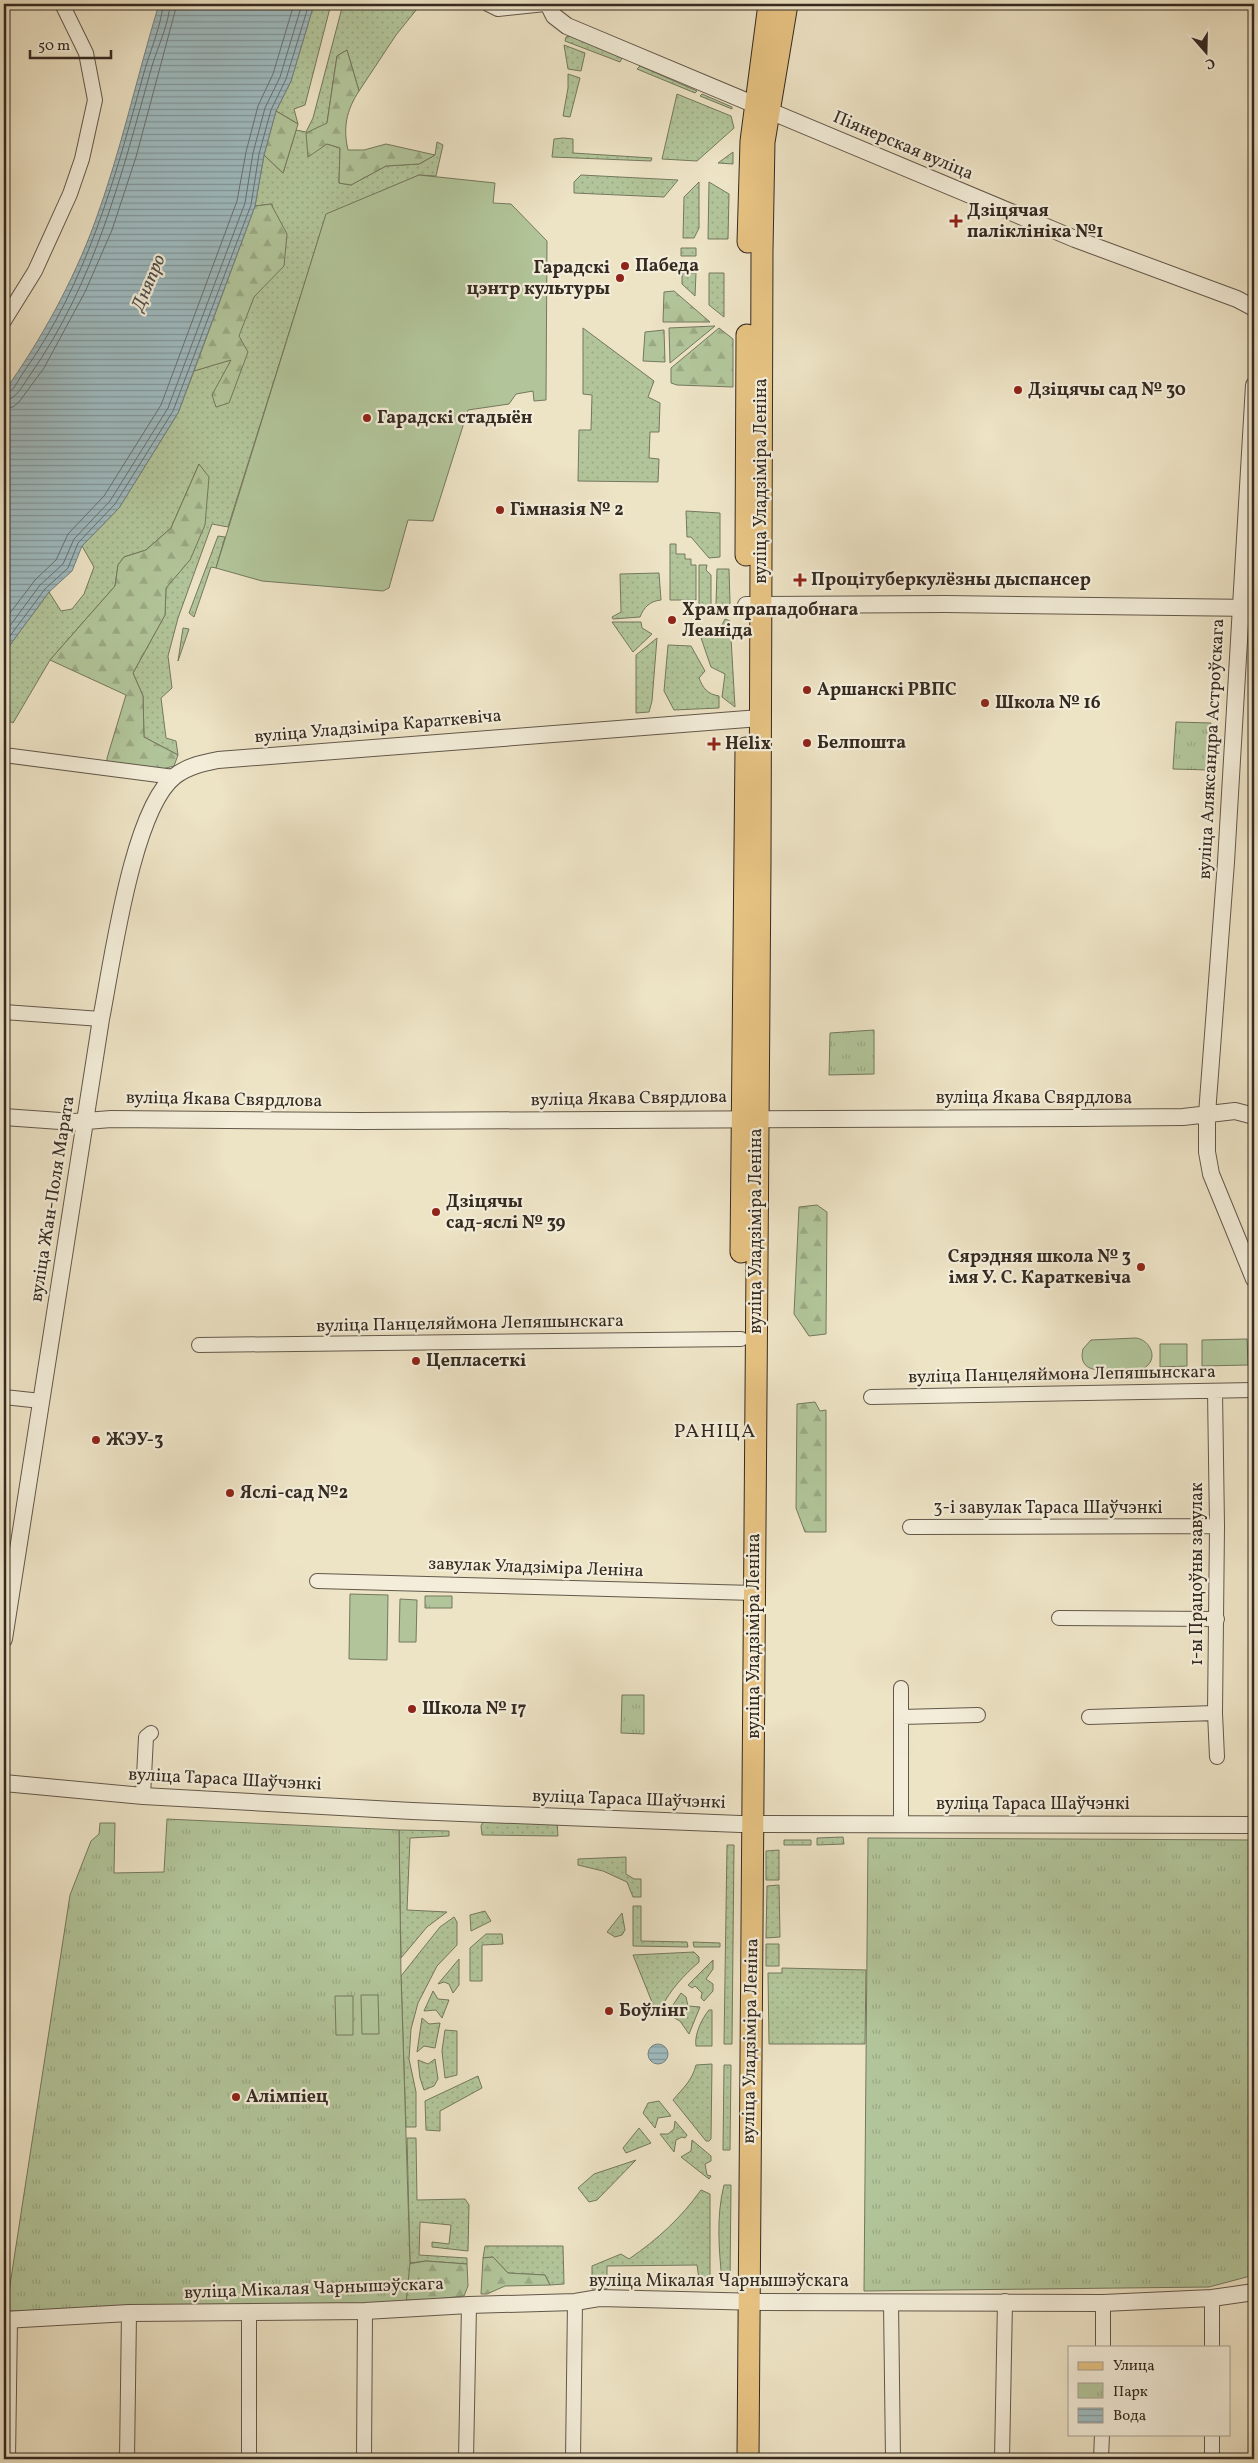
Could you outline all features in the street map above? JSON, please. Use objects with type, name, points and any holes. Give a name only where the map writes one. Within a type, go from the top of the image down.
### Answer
[{"type":"main road","name":"вуліца Уладзіміра Леніна","points":[[763,109],[769,4]]},
{"type":"main road","name":"вуліца Уладзіміра Леніна","points":[[748,2459],[743,2302],[749,1118],[754,605],[748,174],[787,4]]},
{"type":"main road","name":"вуліца Уладзіміра Леніна","points":[[747,1593],[741,1339],[749,1118]]},
{"type":"main road","name":"вуліца Уладзіміра Леніна","points":[[734,2459],[743,2302]]},
{"type":"street","points":[[4,321],[35,271],[70,194],[82,159],[96,100],[86,53],[62,4]]},
{"type":"street","points":[[488,4],[498,9],[547,4]]},
{"type":"street","name":"Піянерская вуліца","points":[[547,4],[554,16],[567,26],[1075,239],[1237,299],[1254,308]]},
{"type":"street","name":"вуліца Аляксандра Астроўскага","points":[[1254,386],[1247,608],[1223,899],[1207,1114],[1206,1152],[1211,1174],[1254,1279]]},
{"type":"street","points":[[754,605],[945,604],[1247,608]]},
{"type":"street","name":"вуліца Уладзіміра Караткевіча","points":[[174,777],[195,766],[218,760],[753,719]]},
{"type":"street","points":[[4,755],[174,777]]},
{"type":"street","name":"вуліца Жан-Поля Марата","points":[[4,1639],[101,1019],[118,928],[140,837],[152,808],[163,789],[174,777]]},
{"type":"street","points":[[4,1012],[101,1019]]},
{"type":"street","name":"вуліца Якава Свярдлова","points":[[4,1117],[74,1122],[111,1119],[370,1121],[1088,1118],[1235,1112],[1254,1116]]},
{"type":"street","name":"вуліца Панцеляймона Лепяшынскага","points":[[199,1345],[741,1339]]},
{"type":"street","name":"вуліца Панцеляймона Лепяшынскага","points":[[871,1397],[1254,1390]]},
{"type":"street","name":"1-ы Працоўны завулак","points":[[1215,1391],[1217,1526],[1215,1712],[1217,1757]]},
{"type":"street","points":[[4,1398],[41,1401]]},
{"type":"street","name":"3-і завулак Тараса Шаўчэнкі","points":[[910,1527],[1217,1526]]},
{"type":"street","name":"завулак Уладзіміра Леніна","points":[[317,1581],[747,1593]]},
{"type":"street","points":[[1059,1618],[1217,1618]]},
{"type":"street","points":[[901,1823],[902,1688]]},
{"type":"street","points":[[1089,1717],[1215,1712]]},
{"type":"street","points":[[901,1718],[978,1715]]},
{"type":"street","points":[[143,1796],[146,1737],[152,1733]]},
{"type":"street","name":"вуліца Тараса Шаўчэнкі","points":[[4,1783],[143,1796],[412,1811],[746,1824],[1254,1825]]},
{"type":"street","name":"вуліца Мікалая Чарнышэўскага","points":[[7,2320],[129,2313],[365,2311],[469,2305],[575,2302],[598,2298],[743,2302],[1005,2301],[1104,2303],[1212,2298],[1254,2292]]},
{"type":"street","points":[[1212,2298],[1212,2346]]},
{"type":"street","points":[[1002,2459],[1005,2301]]},
{"type":"street","points":[[573,2459],[575,2302]]},
{"type":"street","points":[[891,2302],[892,2459]]},
{"type":"street","points":[[1103,2346],[1104,2303]]},
{"type":"street","points":[[466,2459],[469,2305]]},
{"type":"street","points":[[364,2459],[365,2311]]},
{"type":"street","points":[[249,2312],[249,2459]]},
{"type":"street","points":[[127,2459],[129,2313]]},
{"type":"street","points":[[7,2320],[8,2459]]},
{"type":"street","points":[[1101,2459],[1102,2436]]},
{"type":"street","points":[[1212,2436],[1212,2459]]},
{"type":"green space","points":[[314,4],[331,4],[305,105],[294,109],[298,124],[276,111],[291,81]]},
{"type":"green space","points":[[343,4],[421,4],[396,35],[359,91],[347,50],[337,56],[327,123],[327,144],[340,148],[339,183],[351,185],[386,166],[419,164],[435,155],[437,142],[443,145],[436,176],[419,175],[326,215],[228,527],[212,524],[178,618],[168,656],[172,688],[161,698],[166,738],[176,741],[178,755],[144,737],[143,696],[133,673],[165,615],[166,588],[190,559],[199,464],[171,528],[146,550],[124,557],[118,565],[115,586],[50,660],[13,723],[4,718],[4,653],[49,592],[61,611],[72,609],[84,594],[94,567],[82,546],[119,508],[178,413],[194,371],[232,359],[229,402],[236,348],[247,308],[264,284],[284,265],[272,204],[255,206],[264,155],[283,173],[296,130],[306,132],[313,118]]},
{"type":"green space","points":[[574,35],[622,58],[620,62],[565,41],[566,37]]},
{"type":"green space","points":[[564,45],[585,53],[581,71],[568,69]]},
{"type":"green space","points":[[347,50],[359,91],[348,113],[346,134],[348,150],[364,150],[386,144],[435,155],[419,164],[386,166],[351,185],[339,183],[340,148],[327,144],[308,157],[306,133],[327,123],[337,56]]},
{"type":"green space","points":[[640,66],[697,91],[695,93],[637,69]]},
{"type":"green space","points":[[568,74],[580,78],[570,117],[563,116],[568,88]]},
{"type":"green space","points":[[677,94],[731,116],[734,128],[697,161],[662,159]]},
{"type":"green space","points":[[702,94],[732,107],[732,109],[700,96]]},
{"type":"green space","points":[[276,111],[298,124],[283,173],[264,155]]},
{"type":"green space","points":[[554,139],[573,139],[573,153],[652,158],[651,161],[552,157]]},
{"type":"green space","points":[[733,152],[733,164],[718,163]]},
{"type":"green space","points":[[419,175],[495,183],[493,203],[511,204],[547,241],[546,400],[534,401],[533,391],[516,394],[509,404],[468,410],[433,521],[408,520],[389,588],[383,591],[262,581],[216,568],[326,214]]},
{"type":"green space","points":[[581,175],[678,180],[664,197],[574,193],[574,182]]},
{"type":"green space","points":[[699,182],[699,228],[694,238],[683,238],[684,197]]},
{"type":"green space","points":[[709,182],[729,194],[728,239],[708,239]]},
{"type":"green space","points":[[271,204],[287,234],[284,266],[254,297],[239,336],[248,352],[229,403],[216,407],[212,395],[231,360],[194,371],[255,206]]},
{"type":"green space","points":[[681,248],[696,248],[696,256],[681,256]]},
{"type":"green space","points":[[682,273],[696,273],[695,296],[682,284]]},
{"type":"green space","points":[[709,273],[724,273],[724,317],[709,305]]},
{"type":"green space","points":[[674,291],[710,322],[663,322],[664,292]]},
{"type":"green space","points":[[715,326],[670,363],[669,328]]},
{"type":"green space","points":[[583,328],[654,381],[648,397],[660,403],[659,432],[650,432],[649,458],[659,459],[658,482],[578,481],[579,430],[591,430],[592,395],[583,394]]},
{"type":"green space","points":[[719,328],[733,339],[733,387],[677,385],[671,383],[671,368]]},
{"type":"green space","points":[[664,330],[665,362],[643,361],[645,332]]},
{"type":"green space","points":[[199,464],[209,477],[205,525],[190,560],[166,588],[165,615],[133,673],[143,696],[144,737],[178,755],[174,766],[162,769],[107,763],[126,695],[50,660],[115,586],[118,565],[124,557],[146,550],[171,528]]},
{"type":"green space","points":[[686,511],[720,513],[720,557],[709,558],[691,537],[687,537]]},
{"type":"green space","points":[[218,536],[225,537],[216,568],[211,567],[194,617],[189,613]]},
{"type":"green space","points":[[670,544],[676,544],[676,554],[685,554],[685,559],[691,559],[691,565],[696,565],[696,600],[670,600]]},
{"type":"green space","points":[[699,565],[707,565],[706,570],[711,575],[711,604],[707,607],[706,611],[699,612]]},
{"type":"green space","points":[[717,569],[729,569],[730,603],[727,611],[720,611],[720,606],[716,605]]},
{"type":"green space","points":[[659,573],[661,600],[648,605],[640,617],[613,619],[612,617],[621,612],[620,574]]},
{"type":"green space","points":[[725,619],[730,621],[735,707],[722,697],[725,674],[711,667],[699,632],[699,629],[708,626],[712,632],[719,631]]},
{"type":"green space","points":[[612,622],[641,622],[642,628],[652,634],[633,652]]},
{"type":"green space","points":[[183,628],[189,629],[178,661]]},
{"type":"green space","points":[[657,638],[652,701],[649,712],[636,713],[636,655]]},
{"type":"green space","points":[[668,645],[691,646],[705,671],[699,678],[708,692],[719,696],[719,708],[674,710],[664,691]]},
{"type":"green space","points":[[1176,722],[1211,723],[1209,770],[1173,769]]},
{"type":"green space","points":[[874,1030],[874,1074],[829,1075],[830,1033]]},
{"type":"green space","points":[[817,1205],[827,1212],[826,1334],[809,1336],[794,1314],[799,1207]]},
{"type":"green space","points":[[1136,1338],[1146,1343],[1152,1356],[1148,1365],[1142,1369],[1133,1371],[1105,1371],[1092,1369],[1084,1363],[1082,1357],[1083,1349],[1091,1340]]},
{"type":"green space","points":[[1247,1339],[1248,1365],[1202,1366],[1202,1340]]},
{"type":"green space","points":[[1160,1344],[1187,1344],[1187,1366],[1160,1367]]},
{"type":"green space","points":[[815,1402],[820,1411],[826,1410],[826,1532],[805,1532],[796,1508],[797,1404]]},
{"type":"green space","points":[[350,1594],[388,1595],[387,1660],[349,1659]]},
{"type":"green space","points":[[425,1596],[452,1596],[452,1608],[425,1608]]},
{"type":"green space","points":[[400,1599],[417,1600],[416,1642],[399,1642]]},
{"type":"green space","points":[[622,1695],[644,1695],[644,1734],[621,1733]]},
{"type":"green space","points":[[167,1819],[399,1830],[401,1975],[410,2263],[406,2303],[6,2311],[70,1895],[91,1841],[99,1834],[100,1823],[115,1823],[114,1873],[164,1872]]},
{"type":"green space","points":[[484,1820],[557,1821],[558,1836],[482,1835],[481,1826]]},
{"type":"green space","points":[[399,1830],[449,1831],[449,1836],[410,1838],[407,1910],[447,1912],[427,1927],[401,1958]]},
{"type":"green space","points":[[843,1837],[844,1844],[817,1845],[817,1838]]},
{"type":"green space","points":[[868,1838],[1254,1840],[1254,2275],[1209,2287],[864,2291]]},
{"type":"green space","points":[[784,1840],[811,1840],[811,1845],[784,1845]]},
{"type":"green space","points":[[727,1845],[734,1845],[732,2044],[724,2044]]},
{"type":"green space","points":[[779,1850],[779,1880],[766,1880],[766,1851]]},
{"type":"green space","points":[[626,1857],[626,1874],[634,1879],[641,1879],[641,1897],[633,1897],[627,1882],[603,1871],[578,1865],[578,1859]]},
{"type":"green space","points":[[779,1885],[780,1937],[766,1938],[767,1886]]},
{"type":"green space","points":[[633,1906],[641,1906],[641,1941],[687,1942],[688,1947],[633,1946]]},
{"type":"green space","points":[[485,1911],[491,1921],[471,1931],[470,1915]]},
{"type":"green space","points":[[622,1913],[625,1930],[622,1935],[615,1937],[607,1932]]},
{"type":"green space","points":[[454,1917],[457,1922],[457,1945],[437,1966],[418,2003],[411,2029],[409,2059],[416,2092],[416,2127],[406,2127],[401,1976],[440,1927]]},
{"type":"green space","points":[[486,1934],[502,1934],[503,1944],[482,1945],[482,1981],[470,1981],[470,1948]]},
{"type":"green space","points":[[693,1942],[720,1943],[720,1947],[694,1947]]},
{"type":"green space","points":[[766,1944],[779,1944],[779,1966],[766,1966]]},
{"type":"green space","points":[[694,1952],[699,1957],[699,1962],[678,1983],[661,2008],[654,2007],[633,1955]]},
{"type":"green space","points":[[459,1959],[459,1985],[453,1993],[449,1984],[444,1982],[438,1984]]},
{"type":"green space","points":[[713,1960],[713,1969],[706,1979],[713,1984],[713,1991],[704,2001],[701,1998],[702,1993],[695,1986],[692,1988],[688,1985]]},
{"type":"green space","points":[[782,1968],[866,1970],[865,2044],[769,2044],[768,1973],[782,1973]]},
{"type":"green space","points":[[433,1991],[438,1999],[449,2000],[442,2018],[436,2010],[424,2011]]},
{"type":"green space","points":[[681,1993],[686,1997],[688,2006],[700,2007],[689,2034],[680,2021],[667,2014]]},
{"type":"green space","points":[[361,1995],[378,1995],[379,2034],[362,2034]]},
{"type":"green space","points":[[335,1996],[353,1996],[353,2035],[336,2035]]},
{"type":"green space","points":[[709,2010],[712,2010],[712,2046],[696,2046],[699,2027]]},
{"type":"green space","points":[[422,2018],[429,2024],[440,2023],[435,2048],[424,2046],[417,2052]]},
{"type":"green space","points":[[445,2030],[457,2031],[457,2075],[445,2078],[442,2051]]},
{"type":"green space","points":[[435,2059],[438,2079],[434,2086],[424,2090],[420,2078],[418,2060],[428,2064]]},
{"type":"green space","points":[[712,2064],[711,2139],[706,2141],[673,2100],[690,2080],[696,2065]]},
{"type":"green space","points":[[724,2065],[731,2065],[730,2150],[723,2150]]},
{"type":"green space","points":[[478,2076],[482,2088],[440,2111],[440,2131],[426,2130],[425,2101]]},
{"type":"green space","points":[[659,2101],[671,2116],[658,2118],[655,2128],[643,2113],[648,2103]]},
{"type":"green space","points":[[675,2121],[687,2135],[685,2138],[682,2137],[676,2140],[674,2152],[660,2134],[668,2134],[674,2129]]},
{"type":"green space","points":[[639,2128],[651,2143],[626,2153],[623,2148]]},
{"type":"green space","points":[[407,2138],[416,2138],[417,2200],[465,2199],[469,2205],[468,2251],[432,2247],[432,2242],[449,2244],[451,2225],[420,2222],[419,2255],[467,2258],[467,2264],[426,2261],[410,2263]]},
{"type":"green space","points":[[692,2140],[711,2156],[711,2161],[705,2164],[707,2175],[711,2176],[709,2179],[681,2157],[691,2151]]},
{"type":"green space","points":[[636,2160],[597,2200],[589,2202],[578,2188],[594,2174]]},
{"type":"green space","points":[[724,2185],[731,2185],[730,2281],[722,2281],[720,2257],[719,2221]]},
{"type":"green space","points":[[701,2190],[710,2194],[710,2286],[700,2286],[697,2265],[607,2266],[607,2289],[592,2289],[592,2266],[621,2254],[629,2259],[668,2228]]},
{"type":"green space","points":[[485,2246],[563,2246],[564,2284],[550,2285],[545,2275],[508,2273],[493,2257],[483,2258]]},
{"type":"green space","points":[[493,2257],[508,2273],[545,2275],[550,2285],[505,2286],[487,2294],[481,2294],[483,2258]]},
{"type":"green space","points":[[426,2261],[467,2264],[468,2286],[464,2296],[417,2301],[396,2298],[402,2265]]},
{"type":"water","name":"Дняпро","points":[[159,4],[314,4],[291,81],[276,111],[264,155],[255,206],[178,413],[119,508],[82,546],[72,571],[49,592],[4,653],[4,392],[31,352],[55,310],[77,267],[95,222],[113,168]]},
{"type":"water","points":[[658,2044],[665,2047],[668,2054],[665,2061],[658,2064],[651,2061],[648,2054],[651,2047]]},
{"type":"place","name":"Дзіцячая паліклініка №1","points":[[956,221]]},
{"type":"place","name":"Пабеда","points":[[625,266]]},
{"type":"place","name":"Гарадскі цэнтр культуры","points":[[620,278]]},
{"type":"place","name":"Дзіцячы сад № 30","points":[[1018,390]]},
{"type":"place","name":"Гарадскі стадыён","points":[[367,418]]},
{"type":"place","name":"Гімназія № 2","points":[[500,510]]},
{"type":"place","name":"Процітуберкулёзны дыспансер","points":[[800,580]]},
{"type":"place","name":"Храм прападобнага Леаніда","points":[[672,620]]},
{"type":"place","name":"Аршанскі РВПС","points":[[807,690]]},
{"type":"place","name":"Школа № 16","points":[[985,703]]},
{"type":"place","name":"Белпошта","points":[[807,743]]},
{"type":"place","name":"Helix","points":[[714,744]]},
{"type":"place","name":"Дзіцячы сад-яслі № 39","points":[[436,1212]]},
{"type":"place","name":"Сярэдняя школа № 3 імя У. С. Караткевіча","points":[[1141,1267]]},
{"type":"place","name":"Цепласеткі","points":[[416,1361]]},
{"type":"place","name":"ЖЭУ-3","points":[[96,1440]]},
{"type":"place","name":"Яслі-сад №2","points":[[230,1493]]},
{"type":"place","name":"Школа № 17","points":[[412,1709]]},
{"type":"place","name":"Боўлінг","points":[[609,2011]]},
{"type":"place","name":"Алімпіец","points":[[236,2097]]},
{"type":"district","name":"РАНІЦА","points":[[715,1432]]}]
